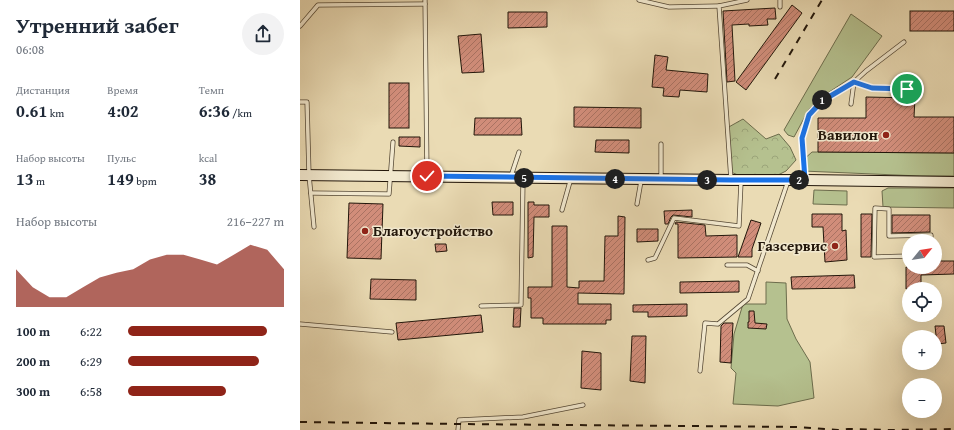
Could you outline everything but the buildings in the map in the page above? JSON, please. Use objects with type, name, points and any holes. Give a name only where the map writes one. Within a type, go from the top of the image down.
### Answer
[{"type":"main road","points":[[305,175],[954,182]]},
{"type":"lane","points":[[639,0],[669,7],[719,6],[747,0]]},
{"type":"lane","points":[[780,0],[780,7]]},
{"type":"lane","points":[[300,26],[318,5],[425,2],[427,176]]},
{"type":"lane","points":[[648,260],[655,258],[674,218],[739,226],[719,6]]},
{"type":"lane","points":[[805,180],[802,138],[809,115],[822,101],[854,82],[904,42]]},
{"type":"lane","points":[[854,82],[872,88],[907,89],[918,82]]},
{"type":"lane","points":[[851,104],[854,82]]},
{"type":"lane","points":[[300,102],[307,102],[305,175],[311,193],[314,227]]},
{"type":"lane","points":[[311,193],[388,194],[393,142]]},
{"type":"lane","points":[[661,144],[661,179]]},
{"type":"lane","points":[[510,177],[519,152]]},
{"type":"lane","points":[[482,306],[521,305],[523,178]]},
{"type":"lane","points":[[562,210],[571,178]]},
{"type":"lane","points":[[638,204],[641,179]]},
{"type":"lane","points":[[700,371],[705,323],[718,324],[748,298],[789,180]]},
{"type":"lane","points":[[902,236],[889,236],[889,209],[875,208],[874,257],[902,256]]},
{"type":"lane","points":[[727,265],[747,265],[758,271]]},
{"type":"lane","points":[[300,324],[392,332]]},
{"type":"lane","points":[[458,430],[459,420],[523,417],[583,405]]},
{"type":"green space","points":[[851,14],[882,36],[852,77],[820,98],[809,109],[794,137],[788,135],[784,130]]},
{"type":"green space","points":[[743,119],[766,139],[779,134],[790,147],[796,160],[786,171],[776,176],[740,176],[729,171],[727,128]]},
{"type":"green space","points":[[812,152],[954,153],[954,176],[803,171],[802,161]]},
{"type":"green space","points":[[888,188],[954,188],[954,208],[883,207],[882,191]]},
{"type":"green space","points":[[814,190],[847,191],[847,205],[813,204]]},
{"type":"green space","points":[[766,282],[786,283],[787,319],[796,339],[810,362],[814,398],[778,406],[733,404],[736,373],[731,368],[734,334],[743,304],[766,304]]},
{"type":"railway","points":[[775,79],[822,0]]},
{"type":"railway","points":[[300,422],[799,427],[838,430],[954,429]]},
{"type":"place","name":"Вавилон","points":[[886,135]]},
{"type":"place","name":"Благоустройство","points":[[365,231]]},
{"type":"place","name":"Газсервис","points":[[835,246]]},
{"type":"route","points":[[427,176],[805,180],[802,138],[809,115],[822,101],[854,82],[872,88],[907,89]]}]
